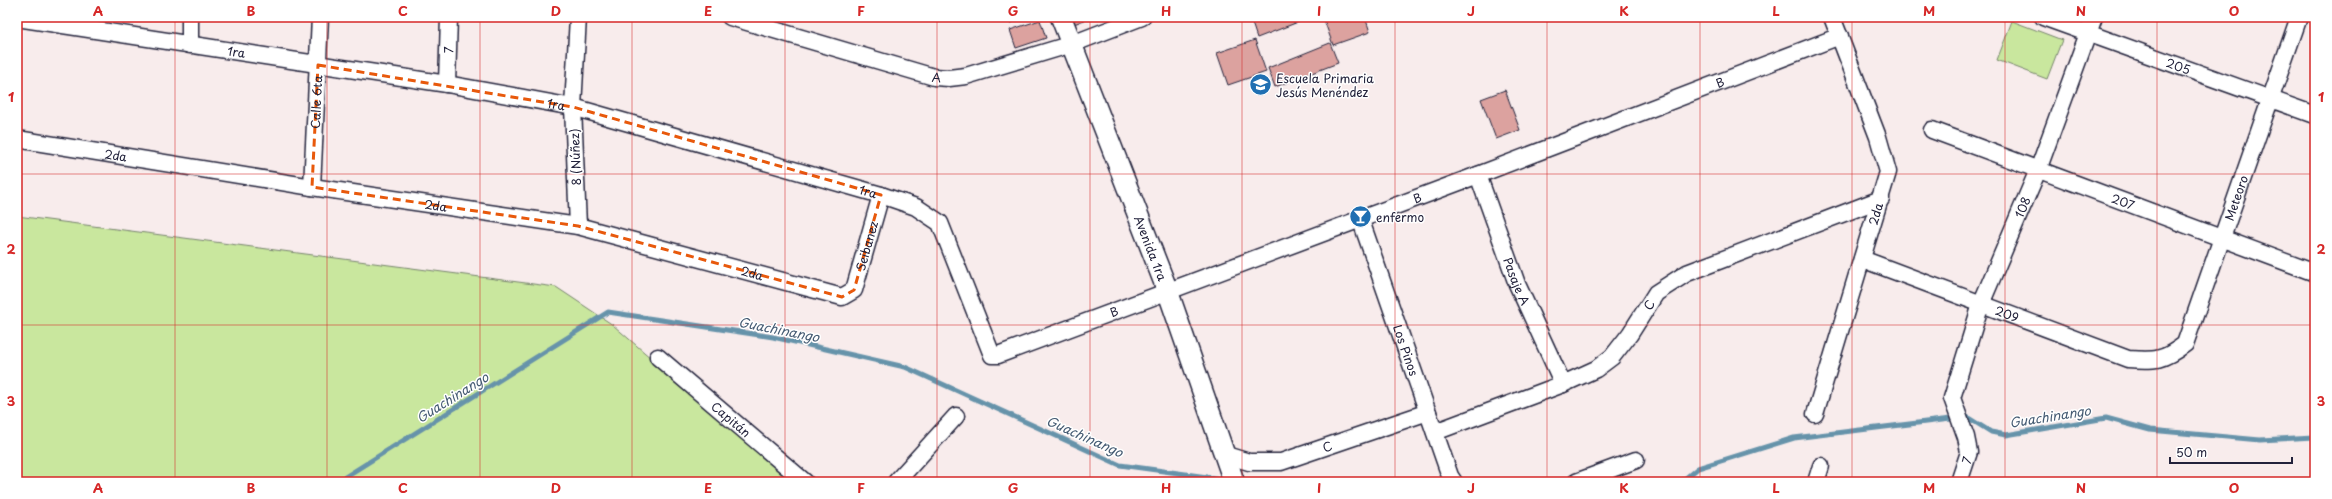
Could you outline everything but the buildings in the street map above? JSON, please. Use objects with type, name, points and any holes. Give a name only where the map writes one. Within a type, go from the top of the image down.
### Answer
[{"type":"street","points":[[190,17],[190,45]]},
{"type":"street","name":"Calle 6ta","points":[[312,187],[320,17]]},
{"type":"street","name":"7","points":[[447,84],[449,17]]},
{"type":"street","name":"8 (Núñez)","points":[[578,17],[573,107],[578,226]]},
{"type":"street","name":"A","points":[[730,17],[934,77],[949,78],[966,76],[1072,44],[1142,17]]},
{"type":"street","name":"Avenida 1ra","points":[[1061,17],[1168,292],[1230,468]]},
{"type":"street","name":"2da","points":[[1815,414],[1888,172],[1878,137],[1832,17]]},
{"type":"street","name":"205","points":[[2043,17],[2315,115]]},
{"type":"street","name":"108","points":[[1952,398],[1981,304],[2038,170],[2094,17]]},
{"type":"street","name":"Meteoro","points":[[2153,361],[2170,355],[2185,344],[2299,17]]},
{"type":"street","name":"1ra","points":[[17,18],[64,21],[190,45],[447,84],[573,107],[881,195],[916,207],[940,223],[992,355]]},
{"type":"street","name":"B","points":[[992,355],[998,355],[1168,292],[1840,36]]},
{"type":"street","name":"207","points":[[1932,130],[2315,273]]},
{"type":"street","name":"2da","points":[[17,140],[312,187],[578,226],[842,297],[849,295]]},
{"type":"street","name":"Pasaje A","points":[[1478,175],[1517,284],[1563,384]]},
{"type":"street","name":"Seibanez","points":[[849,295],[854,290],[881,195]]},
{"type":"street","name":"C","points":[[1435,432],[1563,384],[1596,369],[1612,357],[1630,334],[1656,293],[1687,274],[1881,199]]},
{"type":"street","name":"Los Pinos","points":[[1360,218],[1450,476],[1454,482]]},
{"type":"street","name":"209","points":[[1862,258],[2128,359],[2153,361]]},
{"type":"street","name":"Capitán","points":[[658,357],[805,482]]},
{"type":"street","name":"7","points":[[1952,398],[1970,452],[1959,482]]},
{"type":"street","name":"C","points":[[1230,468],[1249,462],[1281,462],[1428,412]]},
{"type":"street","points":[[896,482],[956,416]]},
{"type":"street","points":[[1576,482],[1636,460]]},
{"type":"street","points":[[1816,482],[1821,466]]},
{"type":"highlighted area","points":[[318,65],[573,107],[881,195],[854,290],[842,297],[578,226],[312,187]]},
{"type":"green space","points":[[2012,21],[2062,40],[2047,79],[1997,60]]},
{"type":"green space","points":[[17,216],[556,287],[613,325],[793,482],[17,482]]},
{"type":"waterway","name":"Guachinango","points":[[337,482],[608,312],[773,337],[905,367],[1120,465],[1229,480]]},
{"type":"waterway","name":"Guachinango","points":[[1681,482],[1698,468],[1794,438],[1967,417],[1991,432],[2006,435],[2106,418],[2150,430],[2260,440],[2315,437]]},
{"type":"place","name":"Escuela Primaria Jesús Menéndez","points":[[1260,85]]},
{"type":"place","name":"enfermo","points":[[1360,217]]}]
